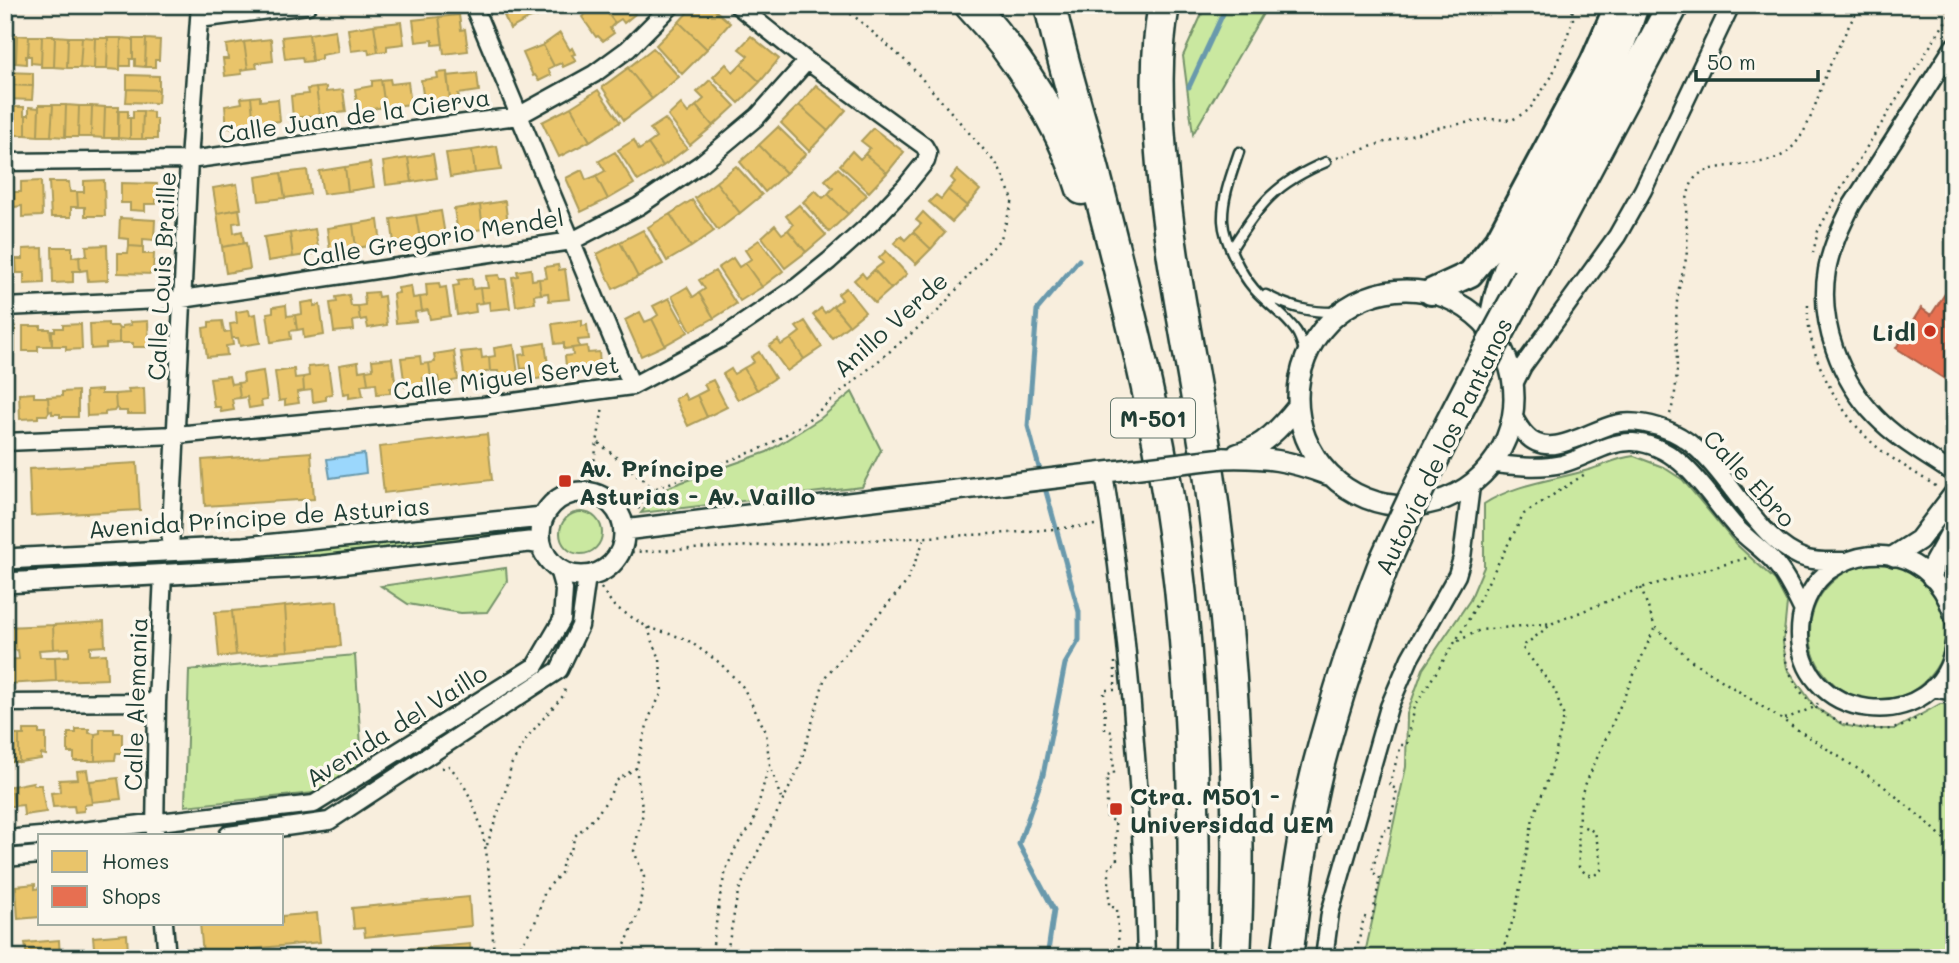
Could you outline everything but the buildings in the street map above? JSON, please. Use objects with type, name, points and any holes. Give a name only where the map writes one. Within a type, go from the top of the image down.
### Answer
[{"type":"highway","points":[[970,5],[1022,72],[1047,111],[1076,169],[1122,335],[1154,423]]},
{"type":"highway","name":"M-501","points":[[1050,5],[1128,306],[1154,423],[1171,522],[1187,668],[1195,840],[1193,958]]},
{"type":"highway","points":[[1164,5],[1159,35],[1158,104],[1164,198],[1211,487],[1237,770],[1239,851],[1235,958]]},
{"type":"highway","name":"Autovía de los Pantanos","points":[[1287,958],[1299,862],[1318,765],[1351,648],[1385,561],[1466,390],[1673,5]]},
{"type":"main road","points":[[1431,292],[1470,274],[1498,240],[1593,62],[1613,16],[1614,5]]},
{"type":"main road","points":[[1491,330],[1493,306],[1507,264],[1612,71],[1636,5]]},
{"type":"street","points":[[199,12],[308,5]]},
{"type":"street","points":[[473,5],[632,386]]},
{"type":"street","name":"Calle Juan de la Cierva","points":[[5,162],[189,160],[518,116],[594,74],[628,49],[672,5]]},
{"type":"street","points":[[737,5],[807,61]]},
{"type":"street","points":[[1515,382],[1522,366],[1617,236],[1643,190],[1731,5]]},
{"type":"street","name":"Calle Louis Braille","points":[[170,550],[181,299],[199,12]]},
{"type":"street","points":[[1954,46],[1852,205],[1839,230],[1827,269],[1825,298],[1828,324],[1841,367],[1855,392],[1877,418],[1901,438],[1954,474]]},
{"type":"street","name":"Calle Miguel Servet","points":[[5,442],[176,435],[483,405],[632,386],[720,339],[797,287],[870,224],[926,161],[928,153],[924,146],[807,61]]},
{"type":"street","name":"Calle Gregorio Mendel","points":[[5,307],[181,299],[572,241],[639,206],[702,163],[758,116],[807,61]]},
{"type":"street","points":[[628,523],[618,555],[610,565],[587,576],[577,576],[558,569],[549,561],[540,544],[543,517],[551,505],[575,492],[589,492],[602,497],[628,523],[1003,485],[1224,458],[1262,457],[1283,460],[1329,476],[1354,494],[1383,505],[1413,507],[1443,500],[1471,486],[1493,464],[1506,442],[1514,417],[1515,382],[1504,350],[1491,330],[1475,314],[1455,300],[1431,292],[1392,290],[1369,296],[1340,312],[1320,332],[1306,356],[1299,381],[1298,406],[1302,431],[1313,455],[1329,476]]},
{"type":"street","points":[[1224,458],[1251,450],[1280,426],[1298,406]]},
{"type":"street","name":"Calle Ebro","points":[[1514,417],[1527,437],[1540,444],[1556,446],[1617,423],[1644,424],[1673,432],[1698,448],[1782,546],[1806,559],[1844,561]]},
{"type":"street","name":"Calle Ebro","points":[[1493,464],[1536,467],[1560,464],[1611,444],[1632,442],[1654,446],[1669,453],[1690,471],[1735,526],[1774,561],[1802,609]]},
{"type":"street","points":[[1104,473],[1114,526],[1133,698],[1144,840],[1146,958]]},
{"type":"street","points":[[1324,958],[1331,914],[1389,707],[1410,658],[1457,575],[1462,558],[1471,486]]},
{"type":"street","points":[[1894,555],[1919,540],[1950,493]]},
{"type":"street","name":"Avenida Príncipe de Asturias","points":[[5,559],[244,547],[543,517]]},
{"type":"street","points":[[1932,577],[1933,565],[1954,527]]},
{"type":"street","name":"Avenida Príncipe de Asturias","points":[[5,583],[322,566],[529,542],[540,544]]},
{"type":"street","points":[[1954,620],[1950,602],[1932,577],[1917,565],[1894,555],[1869,554],[1844,561],[1826,573],[1812,589],[1802,609],[1799,635],[1804,660],[1817,682],[1836,699],[1860,708],[1886,710],[1911,702],[1932,688],[1941,677],[1953,652],[1954,643]]},
{"type":"street","name":"Avenida del Vaillo","points":[[69,834],[155,830],[314,804],[535,666],[562,620],[564,590],[558,569]]},
{"type":"street","name":"Calle Alemania","points":[[155,830],[163,574]]},
{"type":"street","name":"Avenida del Vaillo","points":[[235,834],[329,821],[559,670],[580,626],[587,576]]},
{"type":"street","points":[[1932,688],[1954,692]]},
{"type":"street","points":[[5,704],[157,702]]},
{"type":"street","points":[[5,839],[38,836]]},
{"type":"street","points":[[5,858],[38,855]]},
{"type":"street","points":[[164,925],[167,958]]},
{"type":"lane","points":[[1239,152],[1229,182],[1223,221],[1231,248],[1254,290],[1282,314],[1298,333],[1306,356]]},
{"type":"lane","points":[[1231,248],[1267,197],[1301,172],[1326,162]]},
{"type":"lane","points":[[1254,290],[1289,307],[1315,313],[1340,312]]},
{"type":"path","name":"Anillo Verde","points":[[654,489],[765,447],[803,424],[938,311],[1001,238],[1013,200],[998,166],[909,64],[853,15],[826,5]]},
{"type":"path","points":[[1326,162],[1441,127],[1490,119],[1512,120],[1529,110],[1552,76],[1573,20],[1572,5]]},
{"type":"path","points":[[1664,430],[1672,406],[1677,301],[1687,251],[1686,202],[1693,180],[1702,172],[1722,167],[1753,165],[1782,156],[1790,150],[1810,119],[1841,40],[1860,5]]},
{"type":"path","points":[[1812,256],[1818,231],[1830,207],[1954,8]]},
{"type":"path","points":[[1808,300],[1811,335],[1821,366],[1834,395],[1851,419],[1882,451],[1950,493]]},
{"type":"path","points":[[591,481],[599,443],[605,389]]},
{"type":"path","points":[[599,443],[654,489],[628,523]]},
{"type":"path","points":[[1355,958],[1364,916],[1372,919],[1380,877],[1372,873],[1383,830],[1389,831],[1397,789],[1389,786],[1401,745],[1407,745],[1415,706],[1455,642],[1524,514],[1594,468]]},
{"type":"path","points":[[632,552],[1009,533],[1101,524]]},
{"type":"path","points":[[726,958],[738,892],[800,766],[825,677],[906,583],[925,537]]},
{"type":"path","points":[[1500,958],[1515,914],[1533,818],[1551,771],[1564,717],[1555,690],[1522,647],[1553,623],[1641,588],[1750,557],[1743,550]]},
{"type":"path","points":[[596,596],[599,585],[614,607],[647,627],[687,639],[720,663],[743,687],[766,732],[769,761],[782,803]]},
{"type":"path","points":[[1641,588],[1655,627],[1692,661],[1881,784],[1954,849]]},
{"type":"path","points":[[1455,642],[1480,630],[1553,623]]},
{"type":"path","points":[[625,958],[623,950],[639,911],[644,877],[634,851],[643,813],[636,768],[649,718],[662,692],[660,660],[647,627]]},
{"type":"path","points":[[1578,824],[1595,832],[1601,870],[1595,876],[1587,875],[1579,867],[1578,824],[1582,792],[1655,627]]},
{"type":"path","points":[[1784,632],[1787,668],[1801,693],[1815,707],[1843,725],[1865,729],[1895,729],[1930,711]]},
{"type":"path","points":[[1115,662],[1115,690],[1104,690],[1105,730],[1112,732],[1114,774],[1107,776],[1107,819],[1115,821],[1117,862],[1109,866],[1109,906],[1116,908],[1119,952],[1261,958]]},
{"type":"path","points":[[486,848],[508,783],[511,765],[529,735],[563,696],[566,684]]},
{"type":"path","points":[[1784,719],[1815,707],[1827,691]]},
{"type":"path","points":[[711,958],[727,867],[737,845],[752,824],[769,761]]},
{"type":"path","points":[[439,769],[449,765],[468,790],[486,848],[494,958]]},
{"type":"path","points":[[513,958],[535,923],[545,891],[561,873],[563,860],[571,850],[575,836],[596,816],[616,781],[636,768]]},
{"type":"green space","points":[[1206,5],[1268,5],[1193,134],[1183,56]]},
{"type":"green space","points":[[852,392],[881,450],[862,487],[641,513],[654,497],[671,486],[767,452],[821,418]]},
{"type":"green space","points":[[1634,456],[1663,467],[1683,480],[1736,544],[1775,580],[1787,603],[1783,643],[1787,668],[1815,707],[1843,725],[1865,729],[1895,729],[1940,704],[1954,704],[1954,958],[1364,958],[1406,767],[1407,714],[1423,669],[1470,600],[1484,567],[1484,504],[1509,491]]},
{"type":"green space","points":[[581,512],[596,518],[602,533],[596,548],[581,554],[566,548],[560,533],[566,518]]},
{"type":"green space","points":[[526,526],[526,537],[315,558],[5,575],[5,566]]},
{"type":"green space","points":[[1878,564],[1904,569],[1926,584],[1941,606],[1946,632],[1941,658],[1926,680],[1904,695],[1878,700],[1852,695],[1830,680],[1815,658],[1810,632],[1815,606],[1830,584],[1852,569]]},
{"type":"green space","points":[[506,568],[507,581],[487,612],[461,613],[408,604],[381,586]]},
{"type":"green space","points":[[355,655],[362,762],[314,793],[185,806],[189,670]]},
{"type":"water","points":[[364,454],[366,473],[330,478],[327,459]]},
{"type":"waterway","points":[[1189,87],[1227,5]]},
{"type":"waterway","points":[[1041,475],[1028,426],[1037,310],[1079,260]]},
{"type":"waterway","points":[[1044,484],[1079,612],[1079,640],[1065,664],[1043,775],[1019,844],[1054,910],[1047,958]]},
{"type":"place","name":"Lidl","points":[[1930,331]]},
{"type":"place","name":"Av. Príncipe Asturias - Av. Vaillo","points":[[565,481]]},
{"type":"place","name":"Ctra. M501 - Universidad UEM","points":[[1116,809]]}]
